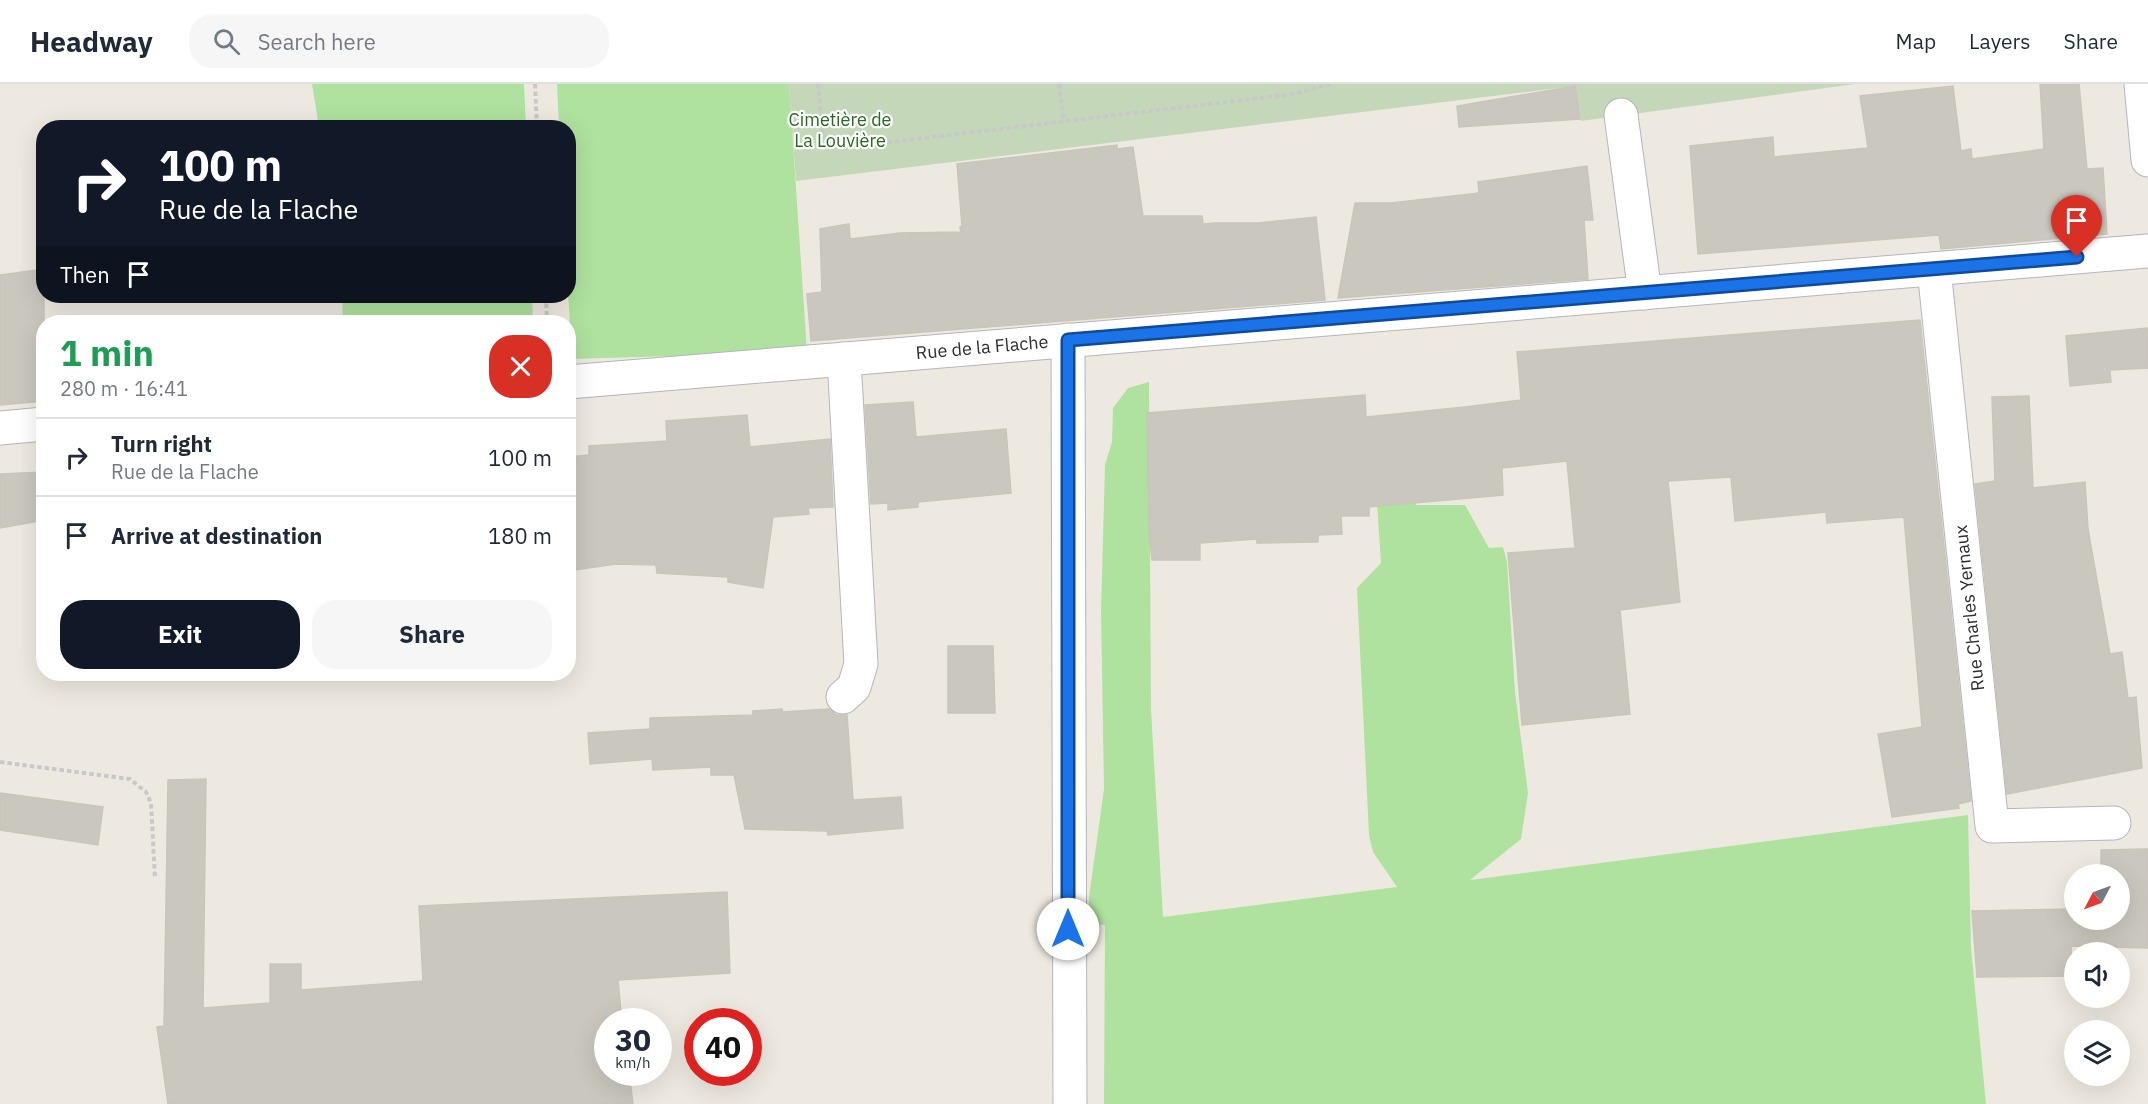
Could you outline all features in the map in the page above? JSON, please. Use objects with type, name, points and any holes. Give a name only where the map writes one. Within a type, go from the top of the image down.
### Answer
[{"type":"street","points":[[2142,84],[2148,160]]},
{"type":"street","points":[[1621,115],[1645,293]]},
{"type":"street","name":"Rue de la Flache","points":[[576,381],[2148,251]]},
{"type":"street","name":"Rue Charles Yernaux","points":[[1934,269],[1992,826],[2114,823]]},
{"type":"street","points":[[1068,340],[1070,1104]]},
{"type":"street","points":[[843,697],[854,687],[861,664],[844,359]]},
{"type":"street","points":[[0,428],[36,425]]},
{"type":"path","points":[[535,84],[537,120]]},
{"type":"path","points":[[818,84],[822,133],[836,146],[865,145],[1294,94],[1330,84]]},
{"type":"path","points":[[1059,84],[1064,122]]},
{"type":"path","points":[[1304,84],[1305,91]]},
{"type":"path","points":[[0,762],[130,779],[146,792],[151,803],[155,879]]},
{"type":"green space","points":[[312,84],[524,84],[526,120],[318,120]]},
{"type":"green space","points":[[557,84],[789,84],[807,352],[576,359],[576,315],[569,315],[569,303],[576,303],[576,120],[559,120]]},
{"type":"green space","name":"Cimetière de La Louvière","points":[[789,84],[1855,84],[1581,121],[1575,86],[796,181]]},
{"type":"green space","points":[[342,303],[532,303],[533,315],[343,315]]},
{"type":"green space","points":[[1149,382],[1151,709],[1163,917],[1397,887],[1373,852],[1369,835],[1357,588],[1381,563],[1373,443],[1413,489],[1416,505],[1465,505],[1489,548],[1503,547],[1507,562],[1515,692],[1528,793],[1521,839],[1470,880],[1968,815],[1971,948],[1986,1104],[1104,1104],[1105,925],[1090,924],[1089,897],[1104,789],[1101,611],[1105,465],[1112,442],[1113,408],[1128,388]]},
{"type":"building","points":[[2040,84],[2079,84],[2087,169],[2103,168],[2107,234],[1941,249],[1939,235],[1698,254],[1690,146],[1773,137],[1774,157],[1868,148],[1860,96],[1953,86],[1961,151],[1971,149],[1972,159],[2044,149]]},
{"type":"building","points":[[1575,86],[1580,119],[1459,127],[1457,106]]},
{"type":"building","points":[[1117,145],[1117,149],[1133,147],[1143,216],[1202,216],[1203,224],[1258,223],[1316,217],[1325,300],[811,341],[807,294],[822,292],[820,229],[849,224],[850,239],[900,233],[961,232],[957,164]]},
{"type":"building","points":[[1587,166],[1593,220],[1584,220],[1588,279],[1338,298],[1355,203],[1391,203],[1479,193],[1478,182]]},
{"type":"building","points":[[36,270],[36,303],[44,303],[44,315],[36,315],[36,402],[0,405],[0,275]]},
{"type":"building","points":[[1920,320],[1971,801],[1958,804],[1959,808],[1892,817],[1878,734],[1922,727],[1904,517],[1827,523],[1826,512],[1735,521],[1731,477],[1668,481],[1680,602],[1620,610],[1630,714],[1522,725],[1508,553],[1575,548],[1567,461],[1502,468],[1503,495],[1369,507],[1369,516],[1341,516],[1342,534],[1318,535],[1318,542],[1257,543],[1257,539],[1200,543],[1200,560],[1152,560],[1149,534],[1147,413],[1365,395],[1366,417],[1465,407],[1521,400],[1517,352]]},
{"type":"building","points":[[2148,328],[2148,368],[2110,370],[2111,382],[2070,386],[2066,336]]},
{"type":"building","points":[[2029,396],[2033,488],[2085,482],[2088,529],[2110,654],[2122,652],[2128,698],[2136,697],[2142,768],[2007,794],[1975,484],[1995,481],[1992,397]]},
{"type":"building","points":[[913,402],[916,437],[1006,429],[1011,493],[918,502],[918,507],[888,510],[888,503],[871,504],[865,405]]},
{"type":"building","points":[[747,415],[750,447],[830,439],[833,507],[808,508],[809,514],[773,517],[763,588],[728,582],[728,577],[657,573],[656,565],[616,564],[576,570],[576,456],[589,455],[589,446],[667,441],[666,421]]},
{"type":"building","points":[[36,472],[36,521],[0,528],[0,474]]},
{"type":"building","points":[[948,646],[993,646],[995,713],[948,713]]},
{"type":"building","points":[[782,709],[782,712],[829,709],[837,715],[847,715],[853,800],[901,797],[903,828],[828,835],[827,831],[745,829],[734,775],[711,775],[711,767],[653,770],[652,759],[590,764],[588,733],[650,729],[650,718],[753,715],[753,711]]},
{"type":"building","points":[[206,779],[203,1008],[270,1003],[270,964],[301,964],[301,990],[423,981],[419,906],[727,892],[730,973],[618,980],[621,1008],[594,1008],[594,1086],[631,1086],[633,1104],[168,1104],[157,1027],[164,1026],[168,780]]},
{"type":"building","points":[[0,793],[103,807],[98,845],[0,830]]},
{"type":"building","points":[[2148,849],[2148,948],[2130,948],[2130,942],[2064,942],[2064,976],[1977,977],[1972,911],[2064,909],[2064,930],[2130,930],[2130,864],[2101,864],[2101,850]]},
{"type":"route","points":[[1068,929],[1068,340],[2077,257]]}]
